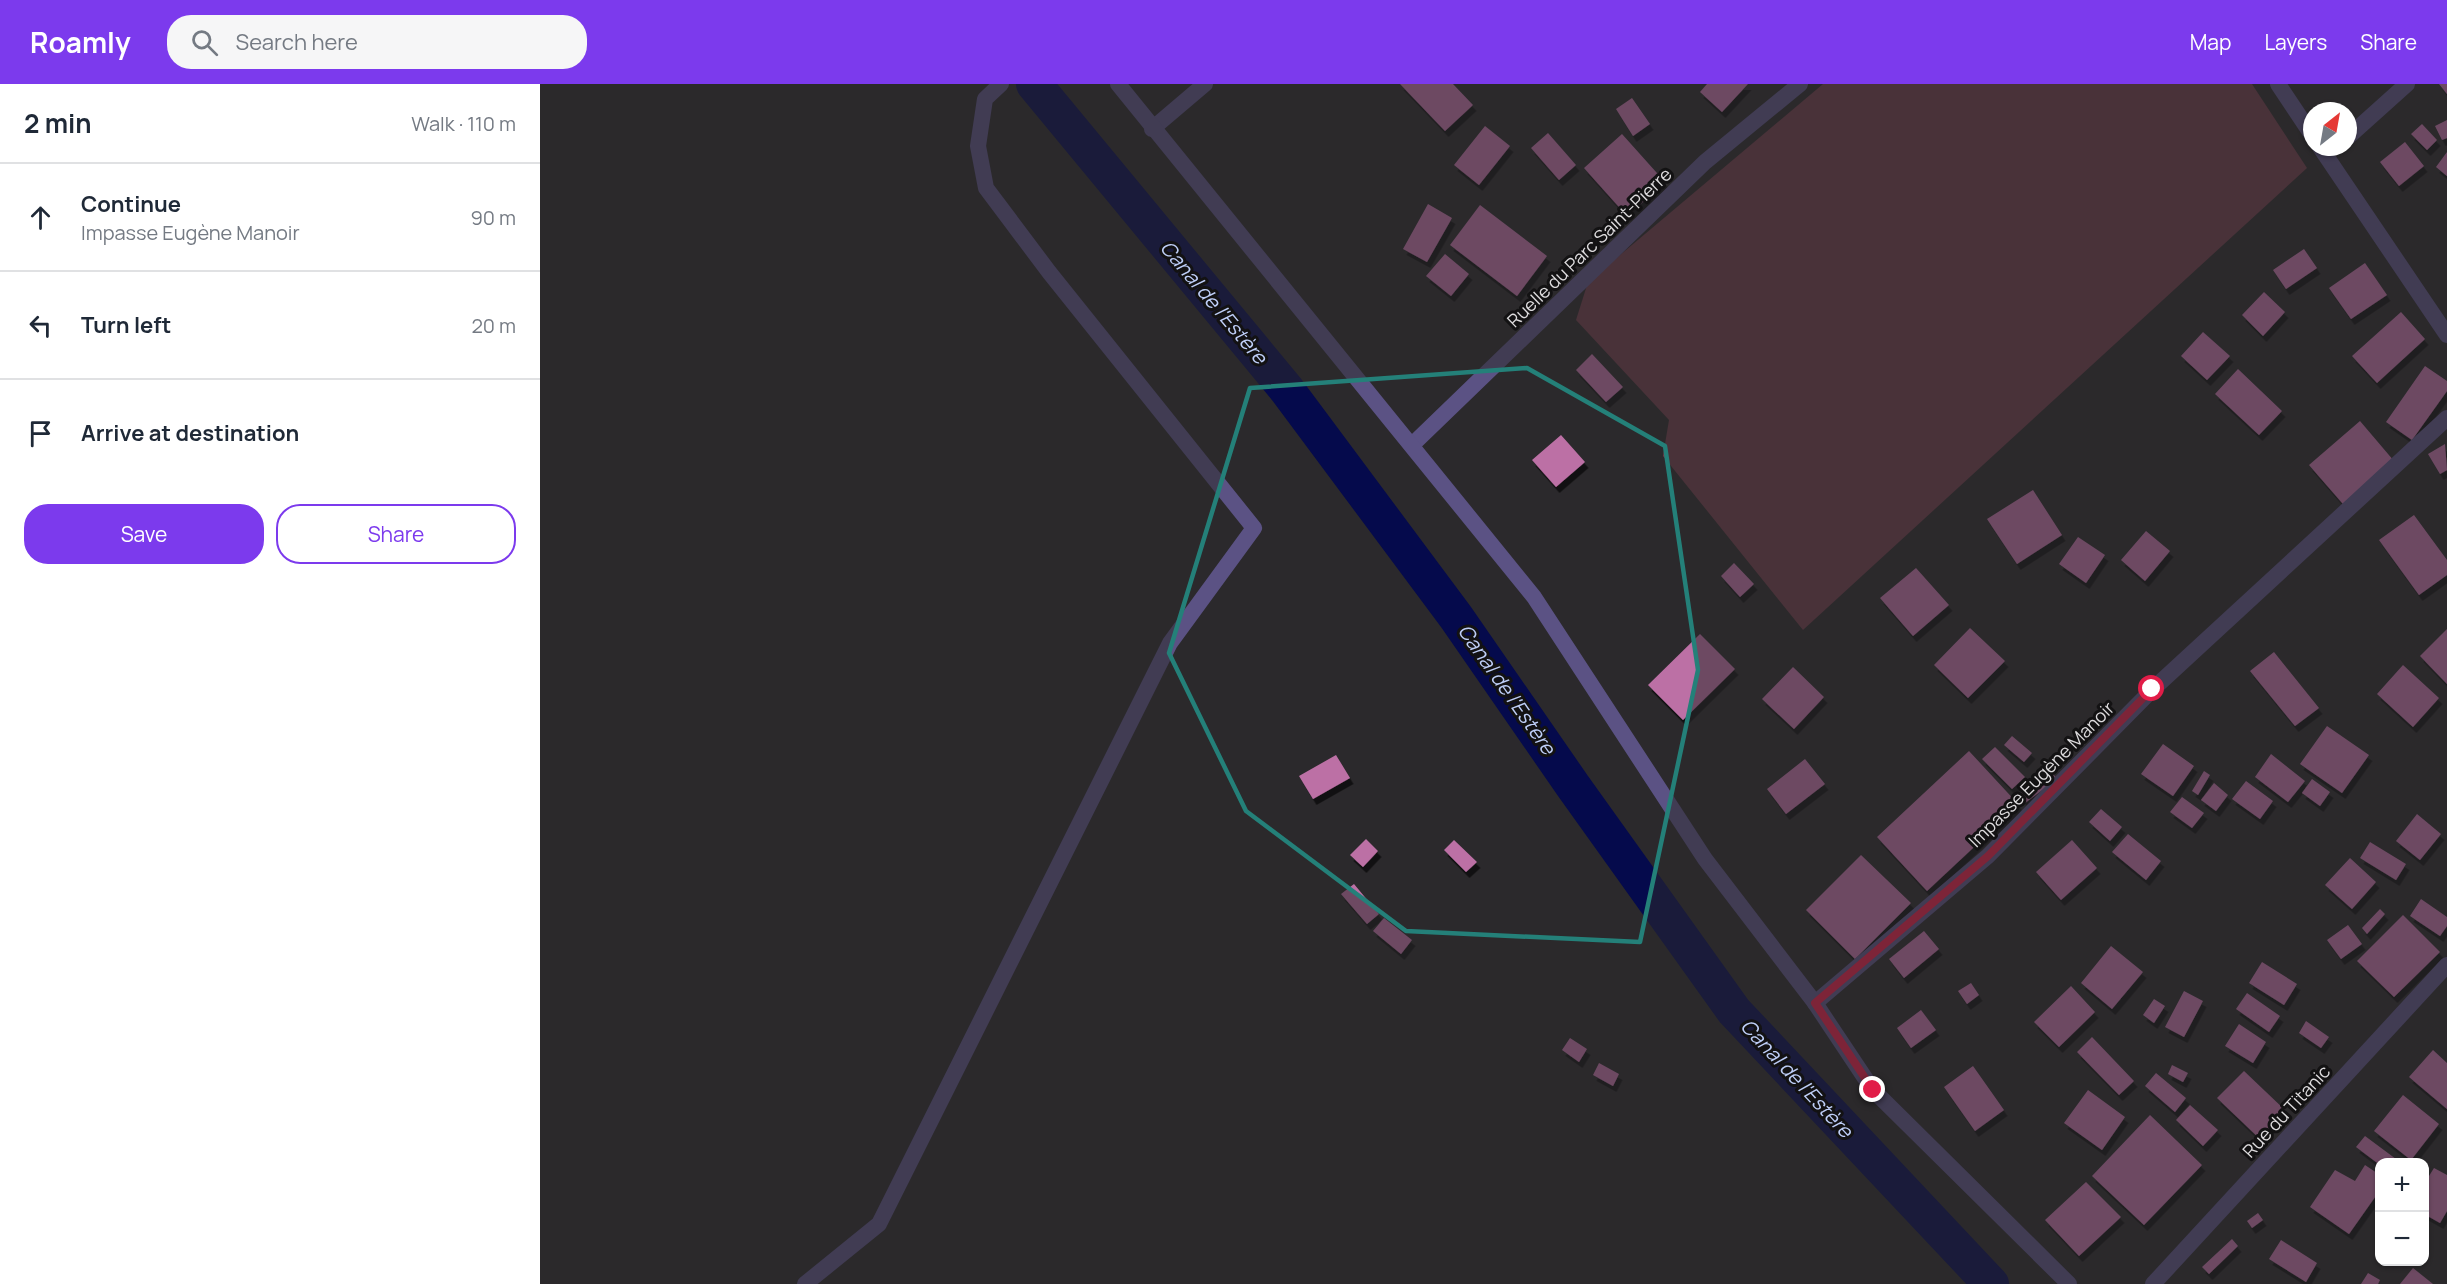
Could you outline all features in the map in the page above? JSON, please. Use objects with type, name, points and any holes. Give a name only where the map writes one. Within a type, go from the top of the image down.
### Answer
[{"type":"street","points":[[805,1284],[879,1224],[1170,643],[1254,528],[1049,272],[986,188],[978,146],[985,99],[1001,84]]},
{"type":"street","points":[[1118,84],[1152,129],[1412,445],[1533,597],[1705,859],[1815,1003],[1873,1090],[2068,1284]]},
{"type":"street","points":[[1152,129],[1205,84]]},
{"type":"street","name":"Ruelle du Parc Saint-Pierre","points":[[1412,445],[1705,162],[1800,84]]},
{"type":"street","points":[[2278,84],[2303,122]]},
{"type":"street","points":[[2357,129],[2407,84]]},
{"type":"street","points":[[2332,156],[2447,335]]},
{"type":"street","name":"Impasse Eugène Manoir","points":[[1815,1003],[1988,856],[2152,689],[2447,418]]},
{"type":"street","name":"Rue du Titanic","points":[[2153,1284],[2447,965]]},
{"type":"highlighted area","points":[[1527,368],[1665,446],[1698,670],[1640,942],[1406,931],[1246,811],[1169,653],[1250,388]]},
{"type":"shaded area","points":[[1823,84],[2252,84],[2307,168],[1803,630],[1663,456],[1669,420],[1576,320],[1588,282]]},
{"type":"building","points":[[1400,84],[1453,84],[1473,105],[1445,131]]},
{"type":"building","points":[[1707,84],[1748,84],[1722,112],[1700,92]]},
{"type":"building","points":[[2439,84],[2447,84],[2447,94]]},
{"type":"building","points":[[1632,98],[1650,124],[1633,136],[1616,109]]},
{"type":"building","points":[[2447,120],[2447,138],[2442,140],[2435,126]]},
{"type":"building","points":[[2422,124],[2437,140],[2427,150],[2411,134]]},
{"type":"building","points":[[1485,126],[1510,146],[1479,185],[1454,165]]},
{"type":"building","points":[[1548,133],[1576,165],[1559,180],[1531,148]]},
{"type":"building","points":[[1622,134],[1665,182],[1627,216],[1584,168]]},
{"type":"building","points":[[2405,142],[2424,166],[2399,186],[2380,162]]},
{"type":"building","points":[[2447,152],[2447,176],[2436,167]]},
{"type":"building","points":[[1428,204],[1452,218],[1427,262],[1403,249]]},
{"type":"building","points":[[1480,205],[1547,256],[1517,296],[1450,245]]},
{"type":"building","points":[[2304,249],[2317,268],[2286,289],[2273,270]]},
{"type":"building","points":[[1445,254],[1469,274],[1451,296],[1426,276]]},
{"type":"building","points":[[2365,263],[2387,295],[2351,319],[2329,288]]},
{"type":"building","points":[[2264,292],[2285,312],[2263,336],[2242,315]]},
{"type":"building","points":[[2401,312],[2425,339],[2377,383],[2352,356]]},
{"type":"building","points":[[2203,332],[2230,356],[2207,380],[2181,356]]},
{"type":"building","points":[[1592,354],[1623,387],[1606,402],[1576,370]]},
{"type":"building","points":[[2425,366],[2447,381],[2447,391],[2412,440],[2386,422]]},
{"type":"building","points":[[2238,369],[2282,411],[2259,435],[2215,394]]},
{"type":"building","points":[[2360,421],[2394,461],[2343,504],[2309,465]]},
{"type":"building","points":[[1561,435],[1585,462],[1556,487],[1532,460]]},
{"type":"building","points":[[2445,444],[2447,470],[2440,474],[2428,454]]},
{"type":"building","points":[[2033,490],[2062,535],[2017,564],[1987,519]]},
{"type":"building","points":[[2414,515],[2447,560],[2447,575],[2419,595],[2379,540]]},
{"type":"building","points":[[2146,531],[2170,551],[2145,581],[2121,560]]},
{"type":"building","points":[[2078,537],[2105,555],[2086,583],[2059,564]]},
{"type":"building","points":[[1734,563],[1754,584],[1740,597],[1721,576]]},
{"type":"building","points":[[1916,568],[1949,605],[1913,636],[1880,598]]},
{"type":"building","points":[[1970,628],[2005,661],[1968,698],[1934,665]]},
{"type":"building","points":[[2447,629],[2447,684],[2420,656]]},
{"type":"building","points":[[1700,634],[1735,669],[1683,720],[1648,685]]},
{"type":"building","points":[[2274,652],[2319,708],[2295,726],[2250,671]]},
{"type":"building","points":[[2403,665],[2439,698],[2413,727],[2377,694]]},
{"type":"building","points":[[1793,667],[1824,697],[1794,729],[1762,699]]},
{"type":"building","points":[[2327,726],[2369,755],[2342,793],[2300,764]]},
{"type":"building","points":[[2012,736],[2032,753],[2024,762],[2004,745]]},
{"type":"building","points":[[2163,744],[2194,766],[2173,796],[2141,774]]},
{"type":"building","points":[[1995,747],[2025,777],[2012,789],[1982,759]]},
{"type":"building","points":[[1969,751],[2019,805],[1927,891],[1877,837]]},
{"type":"building","points":[[2271,754],[2305,781],[2288,802],[2255,777]]},
{"type":"building","points":[[1336,755],[1350,778],[1313,799],[1299,776]]},
{"type":"building","points":[[1805,759],[1825,784],[1786,814],[1767,789]]},
{"type":"building","points":[[2051,771],[2057,779],[2025,803],[2019,794]]},
{"type":"building","points":[[2204,771],[2210,775],[2198,795],[2192,791]]},
{"type":"building","points":[[2312,779],[2330,792],[2320,806],[2302,793]]},
{"type":"building","points":[[2246,781],[2273,801],[2260,819],[2232,799]]},
{"type":"building","points":[[2214,783],[2228,795],[2216,811],[2201,800]]},
{"type":"building","points":[[2182,797],[2204,813],[2192,828],[2170,812]]},
{"type":"building","points":[[2101,809],[2122,827],[2110,841],[2089,822]]},
{"type":"building","points":[[2417,814],[2441,834],[2420,860],[2396,841]]},
{"type":"building","points":[[2128,834],[2161,861],[2146,880],[2112,852]]},
{"type":"building","points":[[1366,839],[1378,851],[1363,867],[1350,855]]},
{"type":"building","points":[[1454,840],[1477,862],[1466,872],[1444,850]]},
{"type":"building","points":[[2072,840],[2097,868],[2061,900],[2036,872]]},
{"type":"building","points":[[2370,842],[2406,864],[2396,880],[2360,858]]},
{"type":"building","points":[[1861,855],[1911,903],[1855,959],[1806,910]]},
{"type":"building","points":[[2350,858],[2376,882],[2352,909],[2325,885]]},
{"type":"building","points":[[1354,884],[1379,914],[1367,924],[1341,894]]},
{"type":"building","points":[[2421,899],[2447,917],[2447,926],[2440,936],[2410,916]]},
{"type":"building","points":[[2380,909],[2385,914],[2367,934],[2362,928]]},
{"type":"building","points":[[2403,915],[2440,952],[2394,997],[2357,961]]},
{"type":"building","points":[[1384,918],[1412,940],[1401,954],[1373,931]]},
{"type":"building","points":[[2348,925],[2362,944],[2341,959],[2327,940]]},
{"type":"building","points":[[1924,931],[1939,949],[1904,978],[1889,959]]},
{"type":"building","points":[[2111,946],[2143,972],[2112,1009],[2081,983]]},
{"type":"building","points":[[2262,962],[2297,984],[2284,1005],[2249,983]]},
{"type":"building","points":[[1971,983],[1979,995],[1967,1004],[1958,991]]},
{"type":"building","points":[[2071,986],[2095,1012],[2059,1047],[2034,1022]]},
{"type":"building","points":[[2184,991],[2203,1001],[2184,1037],[2165,1027]]},
{"type":"building","points":[[2247,993],[2280,1016],[2269,1032],[2236,1009]]},
{"type":"building","points":[[2154,999],[2165,1006],[2154,1023],[2143,1015]]},
{"type":"building","points":[[1921,1010],[1936,1030],[1911,1048],[1897,1028]]},
{"type":"building","points":[[2306,1021],[2329,1037],[2321,1048],[2299,1033]]},
{"type":"building","points":[[2239,1024],[2266,1042],[2253,1063],[2225,1046]]},
{"type":"building","points":[[2092,1037],[2134,1081],[2119,1095],[2077,1052]]},
{"type":"building","points":[[1570,1038],[1587,1049],[1579,1062],[1562,1050]]},
{"type":"building","points":[[2433,1050],[2447,1063],[2447,1109],[2409,1077]]},
{"type":"building","points":[[1599,1063],[1619,1074],[1613,1086],[1593,1075]]},
{"type":"building","points":[[2172,1065],[2188,1073],[2183,1082],[2168,1074]]},
{"type":"building","points":[[1973,1066],[2004,1110],[1975,1131],[1944,1087]]},
{"type":"building","points":[[2244,1071],[2286,1111],[2260,1139],[2217,1098]]},
{"type":"building","points":[[2156,1073],[2186,1098],[2175,1112],[2145,1086]]},
{"type":"building","points":[[2088,1090],[2125,1117],[2102,1150],[2064,1123]]},
{"type":"building","points":[[2403,1095],[2439,1124],[2413,1158],[2408,1158],[2374,1131]]},
{"type":"building","points":[[2190,1105],[2218,1130],[2203,1146],[2176,1120]]},
{"type":"building","points":[[2150,1115],[2202,1165],[2144,1225],[2092,1176]]},
{"type":"building","points":[[2365,1136],[2395,1158],[2375,1158],[2375,1161],[2356,1147]]},
{"type":"building","points":[[2365,1165],[2375,1172],[2375,1197],[2349,1234],[2310,1207],[2335,1170],[2355,1181]]},
{"type":"building","points":[[2434,1168],[2447,1175],[2447,1211],[2440,1223],[2429,1217],[2429,1176]]},
{"type":"building","points":[[2086,1182],[2121,1217],[2079,1256],[2045,1220]]},
{"type":"building","points":[[2258,1213],[2263,1220],[2252,1228],[2247,1221]]},
{"type":"building","points":[[2232,1239],[2238,1246],[2209,1274],[2202,1267]]},
{"type":"building","points":[[2281,1240],[2317,1263],[2306,1282],[2269,1259]]},
{"type":"building","points":[[2413,1268],[2433,1284],[2400,1284]]},
{"type":"building","points":[[2368,1273],[2380,1280],[2378,1284],[2361,1284]]},
{"type":"waterway","name":"Canal de l'Estère","points":[[1034,84],[1287,390],[1456,617],[1573,786],[1734,1011],[1991,1284]]},
{"type":"route","points":[[1873,1090],[1815,1003],[1988,856],[2152,689]]}]
